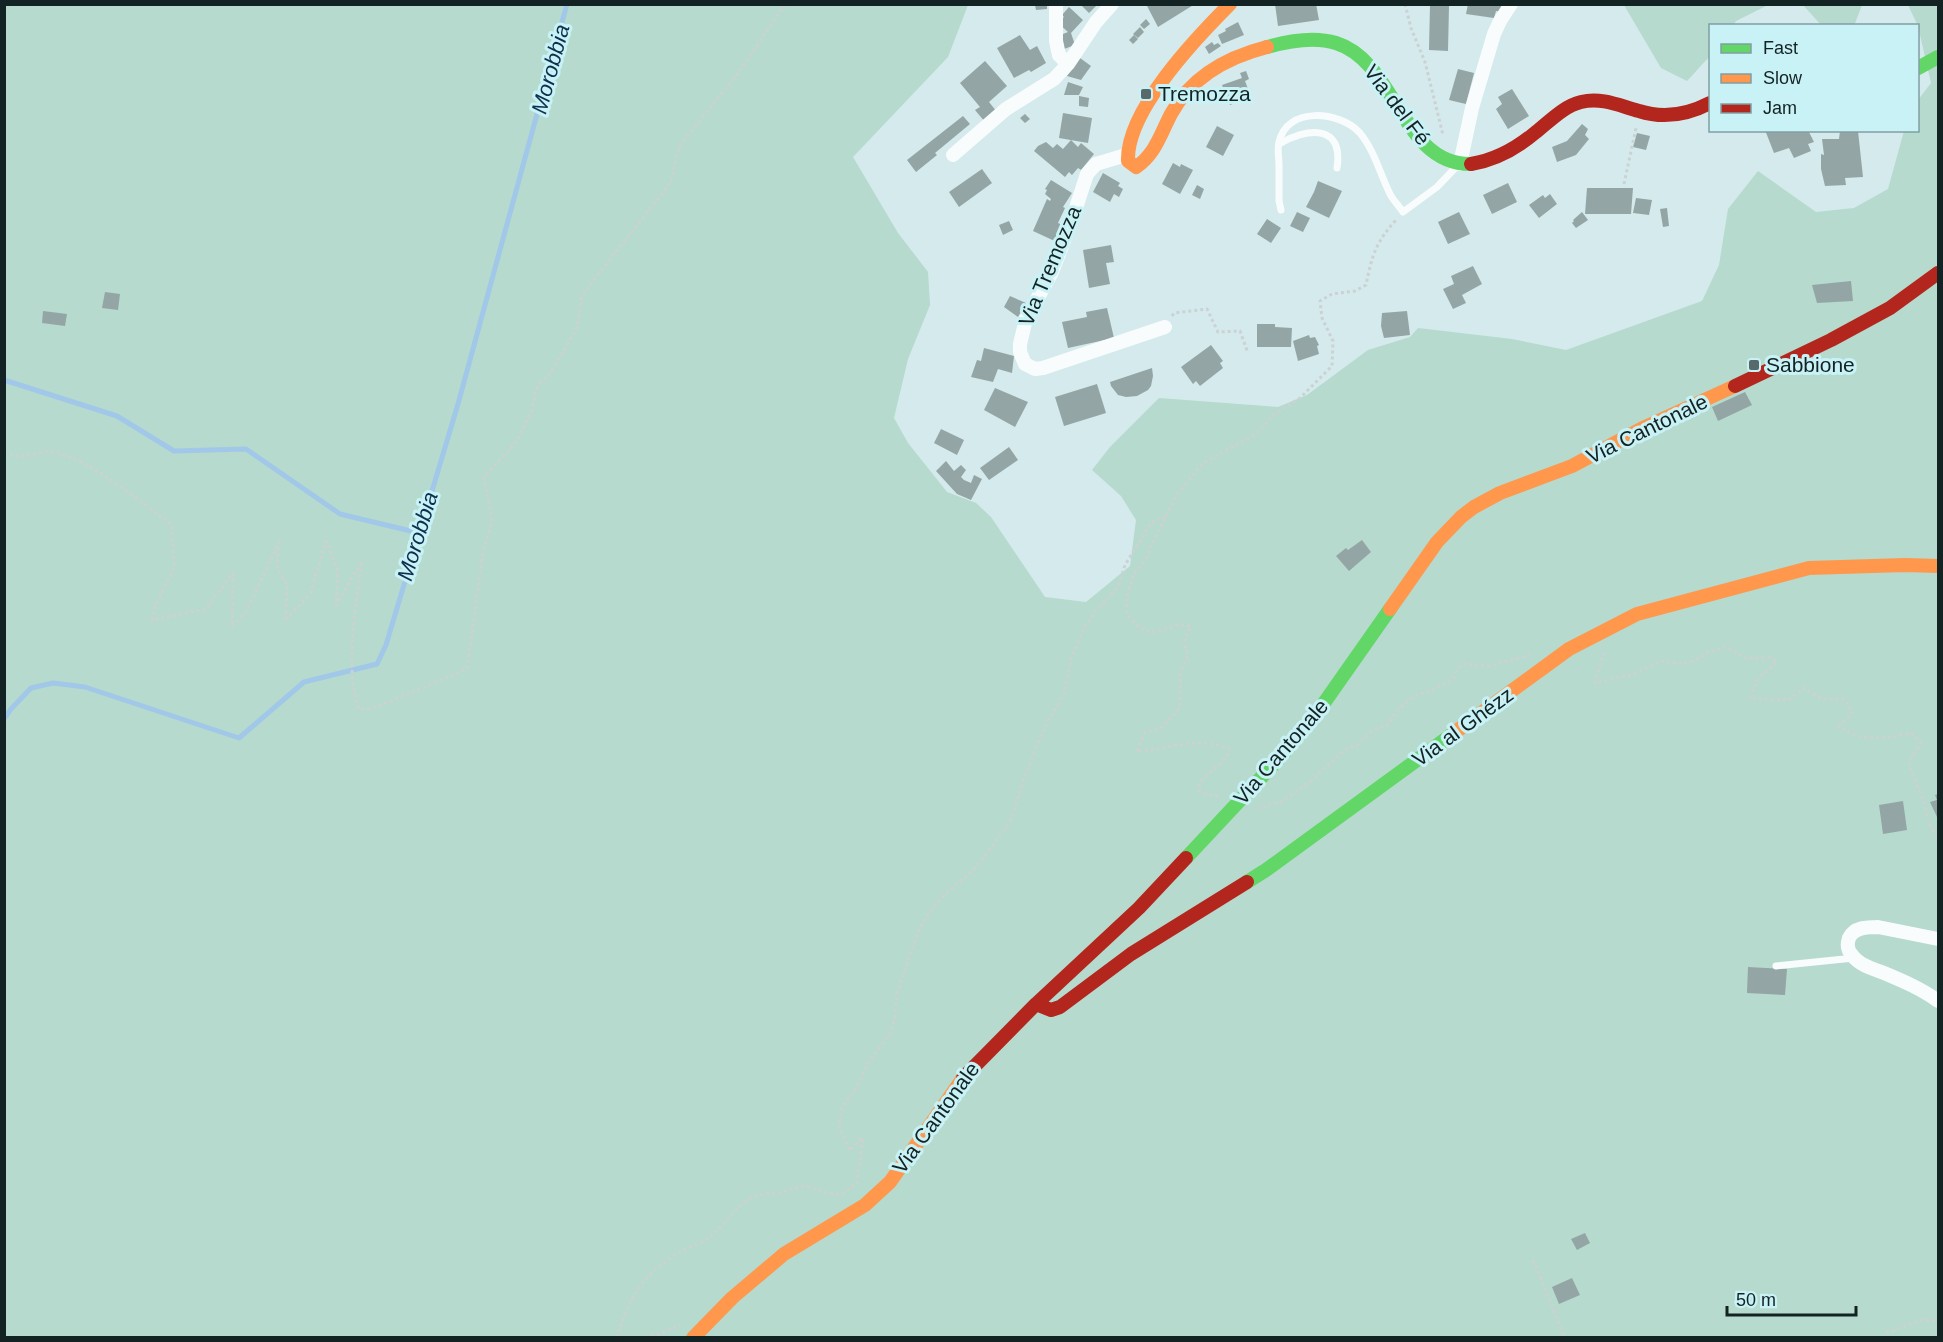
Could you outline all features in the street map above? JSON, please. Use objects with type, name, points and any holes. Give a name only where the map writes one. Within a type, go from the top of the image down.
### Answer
[{"type":"street","points":[[1056,4],[1056,41],[1059,55],[1068,63]]},
{"type":"street","points":[[953,155],[1006,109],[1054,79],[1112,4]]},
{"type":"street","points":[[1126,154],[1131,135],[1159,86],[1192,42],[1230,4]]},
{"type":"street","points":[[1460,164],[1472,108],[1494,34],[1511,4]]},
{"type":"street","name":"Via del Fé","points":[[1126,154],[1131,166],[1136,167],[1146,160],[1181,98],[1208,72],[1238,57],[1288,42],[1312,40],[1337,43],[1359,55],[1377,75],[1422,142],[1440,157],[1460,164],[1483,162],[1499,156],[1526,140],[1556,115],[1575,103],[1605,101],[1664,117],[1686,114],[1709,103]]},
{"type":"street","points":[[1919,67],[1938,57]]},
{"type":"street","name":"Via Tremozza","points":[[1126,154],[1096,164],[1087,174],[1053,272],[1026,319],[1020,352],[1025,364],[1035,369],[1043,368],[1165,327]]},
{"type":"street","name":"Via Cantonale","points":[[693,1338],[732,1298],[784,1254],[876,1196],[900,1169],[966,1073],[1139,908],[1307,726],[1437,542],[1461,517],[1500,493],[1572,466],[1645,427],[1831,340],[1890,308],[1938,273]]},
{"type":"street","name":"Via al Ghézz","points":[[1036,1004],[1051,1010],[1060,1007],[1131,954],[1266,870],[1569,649],[1637,614],[1809,568],[1905,564],[1938,566]]},
{"type":"street","points":[[1938,939],[1869,927],[1856,930],[1848,940],[1849,952],[1864,965],[1929,994],[1938,1001]]},
{"type":"lane","points":[[1281,210],[1279,144],[1290,124],[1310,116],[1336,117],[1359,132],[1380,169],[1391,196],[1403,212],[1437,187],[1460,164]]},
{"type":"lane","points":[[1279,144],[1309,131],[1317,132],[1332,139],[1335,144],[1337,168]]},
{"type":"lane","points":[[1776,966],[1854,958]]},
{"type":"path","points":[[4,452],[14,457],[56,452],[93,468],[172,525],[174,568],[153,609],[152,620],[207,609],[233,573],[232,626],[246,612],[279,542],[278,567],[286,584],[285,621],[311,592],[326,541],[338,570],[336,605],[362,561],[352,639],[355,698],[359,710],[372,709],[467,669],[483,553],[492,521],[484,477],[517,441],[532,410],[537,386],[549,375],[577,328],[582,295],[671,182],[679,146],[739,72],[784,4]]},
{"type":"path","points":[[1405,4],[1435,99],[1445,143],[1440,157]]},
{"type":"path","points":[[1624,184],[1640,112]]},
{"type":"path","points":[[1403,212],[1382,235],[1375,249],[1366,285],[1355,291],[1332,294],[1320,301],[1322,318],[1333,341],[1332,366],[1300,398],[1273,415],[1256,434],[1203,463],[1178,495],[1146,559],[1133,575],[1126,601],[1128,616],[1139,627],[1152,633],[1180,624],[1191,627],[1184,641],[1188,656],[1181,670],[1179,709],[1161,727],[1144,733],[1137,752],[1177,743],[1220,745],[1229,748],[1228,755],[1222,763],[1200,781],[1198,789],[1203,793],[1218,797],[1221,804],[1247,812],[1282,801],[1315,779],[1343,751],[1387,725],[1400,708],[1414,696],[1452,680],[1458,668],[1464,664],[1489,666],[1534,654]]},
{"type":"path","points":[[1165,327],[1174,313],[1207,309],[1218,332],[1240,331],[1248,353]]},
{"type":"path","points":[[617,1338],[632,1295],[661,1264],[710,1237],[728,1216],[757,1195],[807,1186],[825,1193],[840,1195],[857,1183],[863,1138],[860,1138],[850,1151],[839,1128],[842,1107],[855,1090],[868,1063],[891,1032],[896,1017],[897,993],[920,928],[941,898],[977,865],[1011,820],[1026,772],[1045,726],[1064,694],[1071,658],[1085,626],[1096,610],[1118,587],[1125,565],[1150,523],[1167,515]]},
{"type":"path","points":[[1607,629],[1604,652],[1595,683],[1634,674],[1661,662],[1683,664],[1698,659],[1708,652],[1727,647],[1747,659],[1769,657],[1777,662],[1757,680],[1750,698],[1789,700],[1803,688],[1822,699],[1844,699],[1853,712],[1839,726],[1849,733],[1872,740],[1911,733],[1921,742],[1909,761],[1911,772],[1924,805],[1928,824],[1938,838]]},
{"type":"path","points":[[1533,1260],[1565,1338]]},
{"type":"path","points":[[1883,1338],[1886,1333],[1922,1320],[1938,1321]]},
{"type":"path","points":[[639,1338],[661,1334],[685,1324]]},
{"type":"green space","points":[[5,5],[968,5],[948,57],[853,157],[898,233],[928,272],[930,305],[908,359],[894,418],[908,443],[947,492],[976,503],[991,517],[1045,597],[1086,602],[1130,566],[1136,520],[1121,496],[1092,470],[1110,447],[1159,398],[1278,407],[1307,395],[1368,350],[1410,337],[1418,328],[1512,339],[1566,350],[1702,301],[1719,265],[1728,209],[1758,171],[1816,212],[1854,208],[1888,189],[1904,132],[1919,132],[1919,99],[1931,83],[1919,24],[1908,5],[1938,5],[1938,1337],[5,1338]]},
{"type":"green space","points":[[1624,5],[1768,5],[1734,24],[1709,24],[1709,57],[1687,81],[1661,68]]},
{"type":"green space","points":[[1803,5],[1862,5],[1855,24],[1820,24]]},
{"type":"building","points":[[1080,4],[1098,4],[1089,13]]},
{"type":"building","points":[[1146,4],[1195,4],[1158,27]]},
{"type":"building","points":[[1275,4],[1316,4],[1319,20],[1278,26]]},
{"type":"building","points":[[1468,4],[1502,4],[1501,12],[1496,11],[1494,18],[1466,14]]},
{"type":"building","points":[[1035,5],[1047,5],[1047,9],[1036,10]]},
{"type":"building","points":[[1430,5],[1449,6],[1448,51],[1429,50]]},
{"type":"building","points":[[1069,7],[1083,20],[1071,33],[1075,45],[1064,49],[1058,36],[1068,32],[1058,23]]},
{"type":"building","points":[[1146,19],[1150,24],[1144,29],[1140,25]]},
{"type":"building","points":[[1238,22],[1244,35],[1222,44],[1218,35]]},
{"type":"building","points":[[1140,27],[1144,32],[1138,38],[1133,34]]},
{"type":"building","points":[[1020,35],[1030,50],[1037,46],[1046,63],[1014,78],[997,48]]},
{"type":"building","points":[[1134,35],[1138,39],[1133,44],[1129,40]]},
{"type":"building","points":[[1212,42],[1214,45],[1218,43],[1221,46],[1209,54],[1205,47]]},
{"type":"building","points":[[1080,58],[1091,66],[1081,80],[1067,76]]},
{"type":"building","points":[[985,61],[1007,86],[989,102],[997,112],[985,122],[975,110],[980,107],[960,83]]},
{"type":"building","points":[[1458,69],[1474,73],[1466,104],[1449,100]]},
{"type":"building","points":[[1246,71],[1249,79],[1245,81],[1251,97],[1230,105],[1222,85],[1242,78],[1240,73]]},
{"type":"building","points":[[1068,82],[1083,87],[1079,95],[1064,95]]},
{"type":"building","points":[[1512,89],[1529,116],[1508,129],[1496,109],[1502,104],[1498,97]]},
{"type":"building","points":[[1079,96],[1089,98],[1088,107],[1079,106]]},
{"type":"building","points":[[1063,113],[1092,118],[1088,143],[1059,138]]},
{"type":"building","points":[[1025,114],[1030,119],[1025,123],[1020,118]]},
{"type":"building","points":[[963,116],[970,124],[916,172],[907,160]]},
{"type":"building","points":[[1582,124],[1588,129],[1585,135],[1589,139],[1576,155],[1557,162],[1552,147],[1567,141]]},
{"type":"building","points":[[1217,126],[1234,135],[1223,156],[1206,147]]},
{"type":"building","points":[[1766,132],[1809,132],[1814,142],[1808,144],[1811,151],[1794,158],[1789,148],[1774,153]]},
{"type":"building","points":[[1840,132],[1858,132],[1863,177],[1845,178],[1846,185],[1825,186],[1821,169],[1821,154],[1824,155],[1822,139],[1839,139]]},
{"type":"building","points":[[1637,133],[1650,136],[1646,150],[1633,147]]},
{"type":"building","points":[[1071,140],[1078,147],[1081,143],[1094,154],[1081,170],[1078,168],[1072,175],[1069,172],[1065,177],[1034,151],[1046,142],[1053,148],[1057,144],[1063,149]]},
{"type":"building","points":[[1173,163],[1193,170],[1180,194],[1162,184]]},
{"type":"building","points":[[982,169],[992,183],[959,207],[949,192]]},
{"type":"building","points":[[1103,173],[1120,183],[1118,186],[1123,189],[1119,197],[1114,194],[1110,202],[1093,192]]},
{"type":"building","points":[[1051,180],[1072,193],[1063,207],[1065,208],[1058,223],[1067,227],[1059,243],[1033,231],[1047,199],[1050,201],[1051,199],[1045,194],[1047,190],[1045,189]]},
{"type":"building","points":[[1318,181],[1342,191],[1329,218],[1306,207]]},
{"type":"building","points":[[1508,183],[1517,202],[1492,214],[1483,195]]},
{"type":"building","points":[[1197,185],[1204,189],[1200,199],[1192,195]]},
{"type":"building","points":[[1587,188],[1633,188],[1631,214],[1585,214]]},
{"type":"building","points":[[1550,194],[1557,204],[1539,218],[1529,205],[1543,195],[1545,198]]},
{"type":"building","points":[[1636,198],[1652,200],[1649,215],[1633,213]]},
{"type":"building","points":[[1667,208],[1669,226],[1663,227],[1660,209]]},
{"type":"building","points":[[1297,212],[1310,218],[1303,232],[1290,226]]},
{"type":"building","points":[[1459,212],[1470,234],[1448,244],[1438,222]]},
{"type":"building","points":[[1582,212],[1588,220],[1576,228],[1572,223],[1573,220]]},
{"type":"building","points":[[1267,219],[1281,228],[1271,243],[1257,234]]},
{"type":"building","points":[[1009,221],[1013,230],[1003,235],[999,225]]},
{"type":"building","points":[[1111,245],[1114,262],[1106,263],[1110,284],[1089,288],[1083,250]]},
{"type":"building","points":[[1473,266],[1482,284],[1462,295],[1466,303],[1453,309],[1443,289],[1454,284],[1451,276]]},
{"type":"building","points":[[1851,281],[1853,301],[1817,303],[1812,285]]},
{"type":"building","points":[[105,292],[120,294],[118,310],[102,308]]},
{"type":"building","points":[[1010,296],[1026,303],[1018,317],[1004,307]]},
{"type":"building","points":[[1107,308],[1114,338],[1068,348],[1062,322],[1087,317],[1086,312]]},
{"type":"building","points":[[43,311],[67,314],[65,326],[42,323]]},
{"type":"building","points":[[1407,311],[1410,335],[1384,338],[1381,326],[1382,313]]},
{"type":"building","points":[[1257,324],[1275,324],[1275,327],[1292,328],[1291,347],[1257,347]]},
{"type":"building","points":[[1309,335],[1310,338],[1315,337],[1319,345],[1317,346],[1319,354],[1298,361],[1293,341]]},
{"type":"building","points":[[1211,345],[1223,361],[1220,363],[1223,368],[1200,386],[1196,381],[1193,384],[1181,367]]},
{"type":"building","points":[[984,348],[1014,356],[1012,373],[998,369],[993,382],[971,377],[977,360],[981,361]]},
{"type":"building","points":[[1152,368],[1151,386],[1137,396],[1118,395],[1111,386],[1110,382]]},
{"type":"building","points":[[1097,384],[1106,413],[1064,426],[1055,397]]},
{"type":"building","points":[[995,388],[1028,402],[1015,427],[984,410]]},
{"type":"building","points":[[1745,392],[1752,405],[1718,421],[1712,407]]},
{"type":"building","points":[[941,429],[964,440],[957,455],[934,443]]},
{"type":"building","points":[[1009,447],[1018,460],[989,480],[980,468]]},
{"type":"building","points":[[946,461],[954,471],[961,465],[966,470],[961,477],[964,480],[971,483],[974,475],[982,479],[971,500],[957,494],[936,471]]},
{"type":"building","points":[[1362,540],[1371,552],[1349,571],[1336,556]]},
{"type":"building","points":[[1938,794],[1937,817],[1930,802],[1937,800],[1935,795]]},
{"type":"building","points":[[1903,801],[1907,830],[1883,834],[1879,805]]},
{"type":"building","points":[[1748,967],[1787,969],[1785,995],[1747,993]]},
{"type":"building","points":[[1585,1233],[1590,1243],[1577,1250],[1571,1239]]},
{"type":"building","points":[[1572,1278],[1580,1295],[1559,1304],[1552,1287]]},
{"type":"waterway","name":"Morobbia","points":[[4,719],[31,688],[53,683],[85,687],[239,738],[304,682],[377,664],[386,645],[458,404],[567,4]]},
{"type":"waterway","points":[[4,380],[117,416],[174,451],[246,449],[340,514],[419,533]]},
{"type":"traffic: fast","points":[[1267,47],[1292,41],[1319,40],[1336,43],[1356,54],[1373,70],[1414,131],[1429,148],[1448,160],[1471,164]]},
{"type":"traffic: fast","points":[[1919,67],[1938,57]]},
{"type":"traffic: fast","points":[[1186,858],[1286,751],[1324,703],[1390,609]]},
{"type":"traffic: fast","points":[[1247,882],[1454,733]]},
{"type":"traffic: slow","points":[[1230,4],[1182,55],[1150,98],[1130,141],[1128,161],[1136,167],[1143,162],[1157,143],[1179,101],[1200,79],[1238,56],[1267,47]]},
{"type":"traffic: slow","points":[[1390,609],[1437,542],[1474,507],[1500,493],[1572,466],[1645,427],[1735,386]]},
{"type":"traffic: slow","points":[[1454,733],[1569,649],[1637,614],[1809,568],[1938,566]]},
{"type":"traffic: slow","points":[[693,1338],[732,1298],[784,1254],[865,1205],[890,1182],[963,1078]]},
{"type":"traffic: jam","points":[[1471,164],[1489,160],[1514,148],[1563,110],[1581,102],[1604,101],[1657,115],[1684,113],[1709,103]]},
{"type":"traffic: jam","points":[[1735,386],[1831,340],[1890,308],[1938,273]]},
{"type":"traffic: jam","points":[[963,1078],[1036,1004],[1139,908],[1186,858]]},
{"type":"traffic: jam","points":[[1036,1004],[1051,1010],[1060,1007],[1131,954],[1247,882]]},
{"type":"place","name":"Tremozza","points":[[1146,94]]},
{"type":"place","name":"Sabbione","points":[[1754,365]]}]
